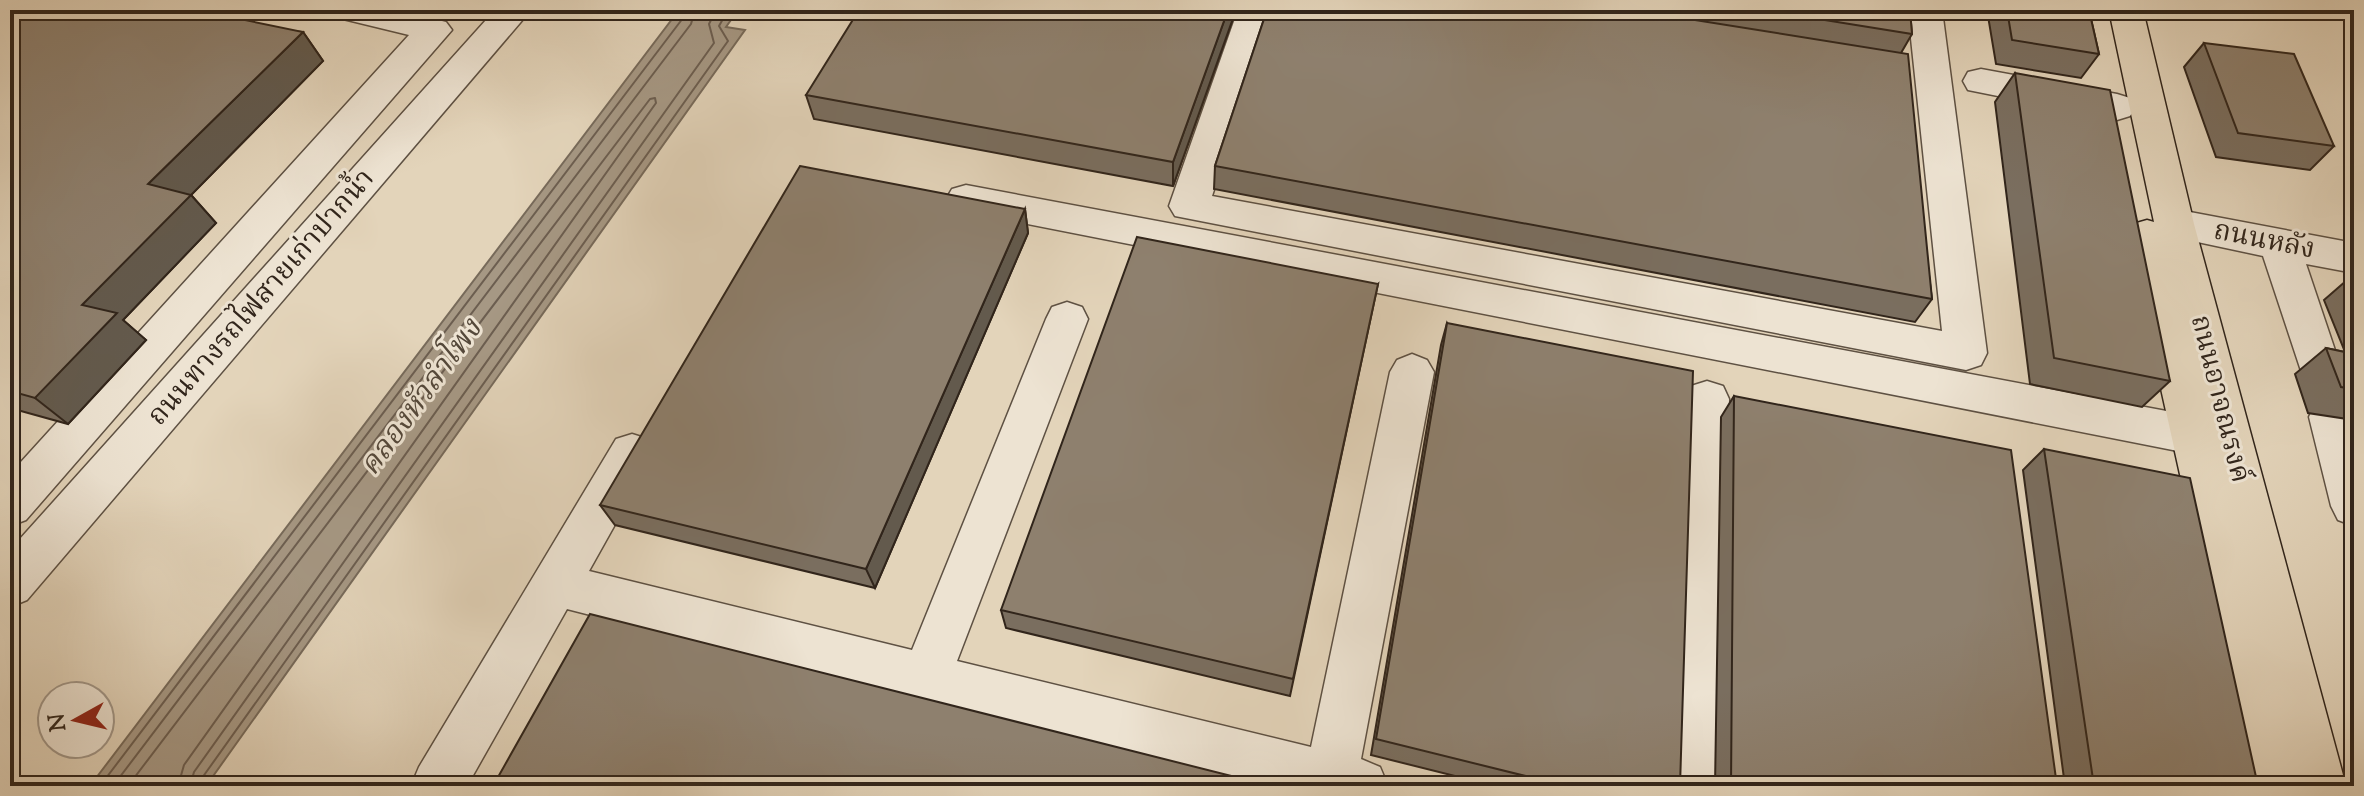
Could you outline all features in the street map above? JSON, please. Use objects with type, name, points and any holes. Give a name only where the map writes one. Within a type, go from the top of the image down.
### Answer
[{"type":"main road","name":"ถนนอาจณรงค์","points":[[2100,10],[2117,107],[2276,786]]},
{"type":"main road","name":"ถนนอาจณรงค์","points":[[2126,10],[2174,224],[2319,786]]},
{"type":"street","points":[[10,506],[434,30],[351,10]]},
{"type":"street","name":"ถนนทางรถไฟสายเก่าปากน้ำ","points":[[10,585],[514,10]]},
{"type":"street","points":[[1255,10],[1189,206],[1592,301],[2193,435]]},
{"type":"street","points":[[927,191],[1592,301],[1966,353],[1917,69],[1925,10]]},
{"type":"street","points":[[1981,81],[2117,107]]},
{"type":"street","name":"ถนนหลัง","points":[[2174,224],[2354,258]]},
{"type":"street","points":[[2279,244],[2327,398],[2354,506]]},
{"type":"street","points":[[926,677],[1067,319]]},
{"type":"street","points":[[554,584],[1341,784],[1412,372]]},
{"type":"street","points":[[1693,786],[1707,399]]},
{"type":"street","points":[[438,786],[650,421]]},
{"type":"water","name":"คลองหัวลำโพง","points":[[679,10],[738,10],[726,27],[745,30],[206,786],[90,786],[110,760],[116,760],[116,752]]},
{"type":"building","points":[[10,10],[196,10],[303,32],[148,184],[191,195],[82,305],[117,313],[35,398],[10,391]]},
{"type":"building","points":[[859,10],[1228,10],[1173,162],[806,95]]},
{"type":"building","points":[[1267,10],[1632,10],[1908,54],[1932,299],[1215,166]]},
{"type":"building","points":[[1763,10],[1910,10],[1912,34]]},
{"type":"building","points":[[2007,10],[2089,10],[2099,54],[2012,40]]},
{"type":"building","points":[[2204,43],[2294,54],[2334,146],[2238,133]]},
{"type":"building","points":[[2015,73],[2110,90],[2170,381],[2054,358]]},
{"type":"building","points":[[800,166],[1025,209],[866,569],[600,505]]},
{"type":"building","points":[[1137,237],[1378,284],[1293,679],[1001,610]]},
{"type":"building","points":[[1447,323],[1693,371],[1680,786],[1566,786],[1376,739]]},
{"type":"building","points":[[2326,348],[2354,354],[2354,389],[2341,387]]},
{"type":"building","points":[[1734,396],[2011,450],[2057,786],[1731,786]]},
{"type":"building","points":[[2044,449],[2190,478],[2258,786],[2094,786]]},
{"type":"building","points":[[590,614],[1271,786],[493,786]]}]
